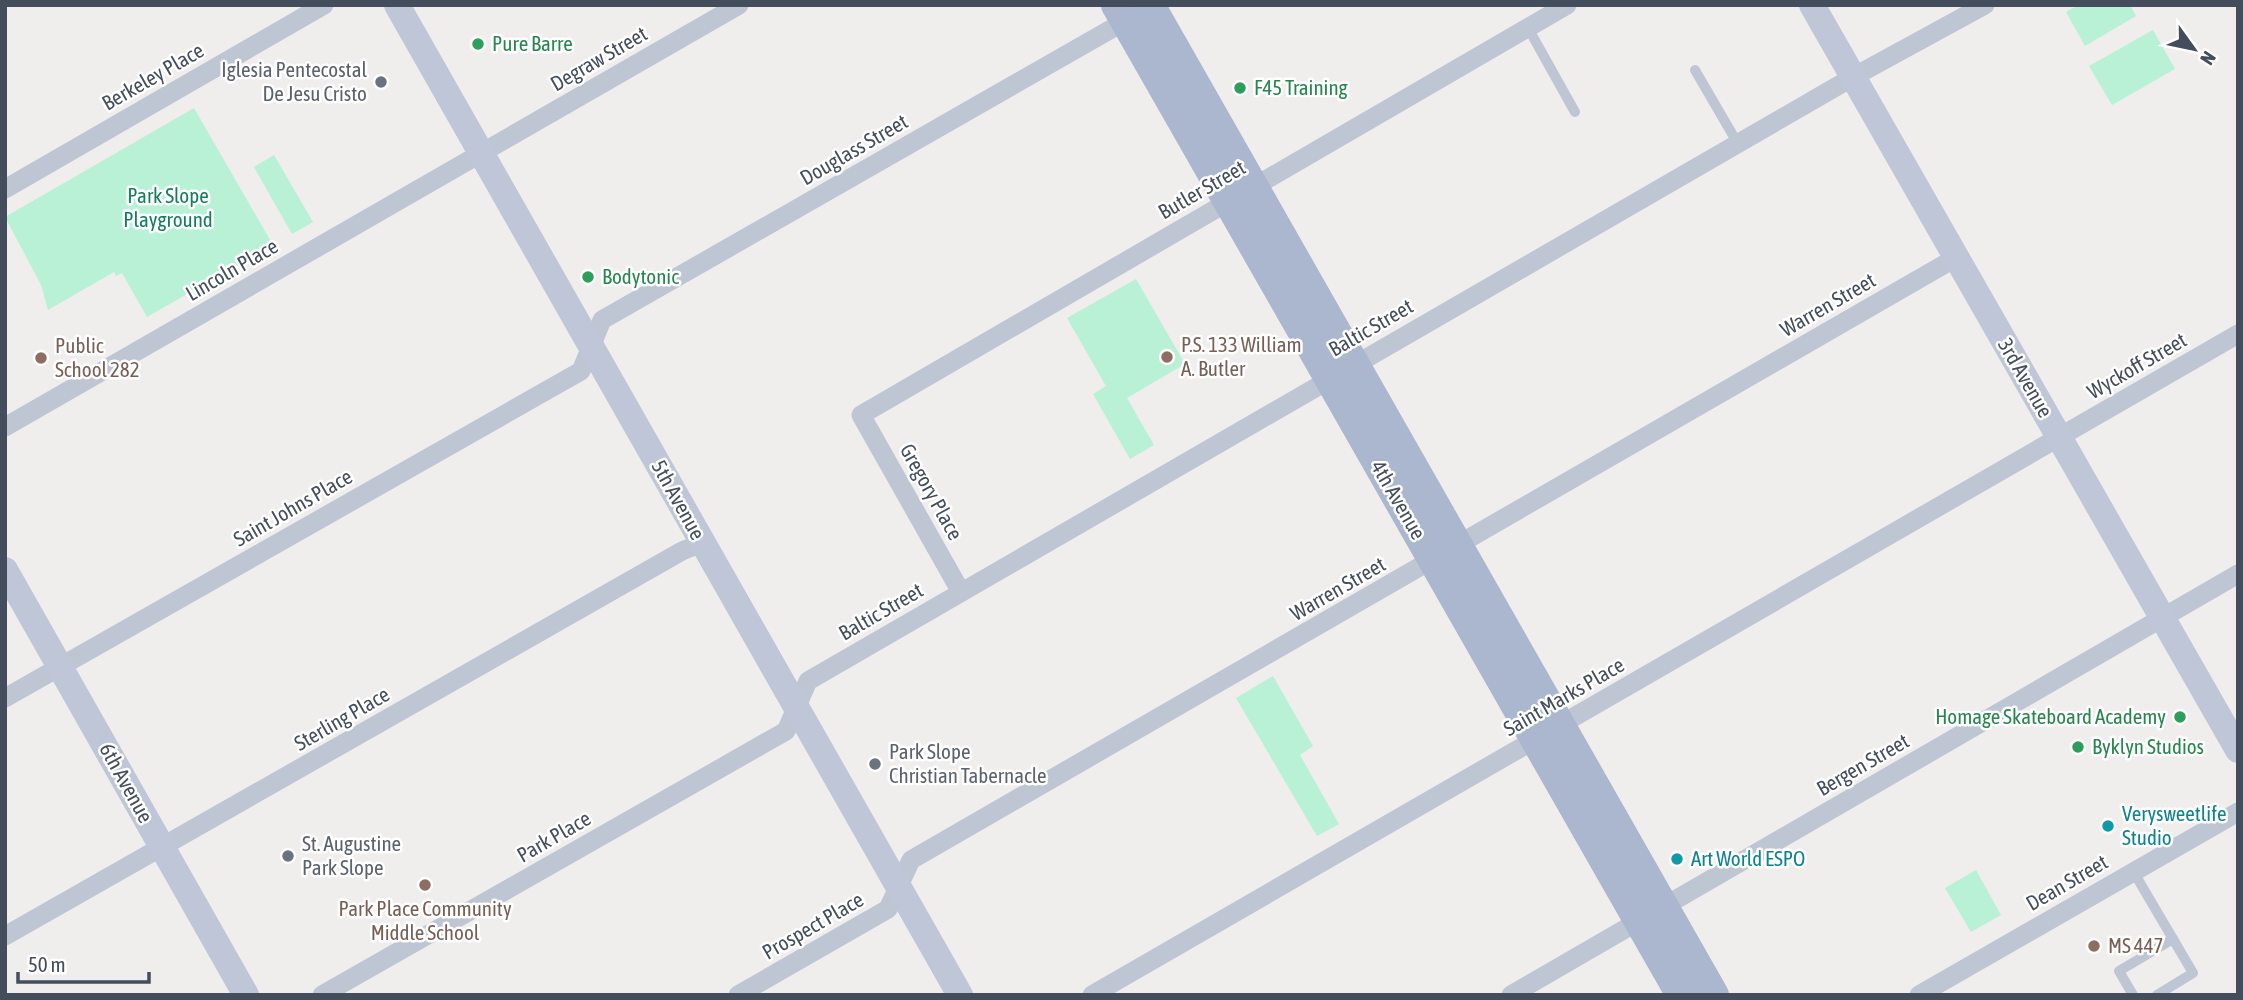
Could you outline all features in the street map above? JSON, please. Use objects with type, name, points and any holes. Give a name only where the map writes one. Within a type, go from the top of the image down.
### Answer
[{"type":"main road","name":"4th Avenue","points":[[1151,6],[1458,546],[1547,733]]},
{"type":"main road","name":"4th Avenue","points":[[1120,13],[1432,561],[1547,733],[1653,913],[1714,995]]},
{"type":"main road","name":"4th Avenue","points":[[1653,913],[1681,995]]},
{"type":"street","name":"Berkeley Place","points":[[5,188],[324,5]]},
{"type":"street","name":"5th Avenue","points":[[397,5],[960,995]]},
{"type":"street","name":"Degraw Street","points":[[481,153],[739,5]]},
{"type":"street","name":"Butler Street","points":[[861,415],[1567,5]]},
{"type":"street","name":"3rd Avenue","points":[[1812,5],[2238,750]]},
{"type":"street","name":"Baltic Street","points":[[796,707],[808,681],[1853,77],[1985,5]]},
{"type":"street","name":"Douglass Street","points":[[591,346],[602,320],[1120,13],[1151,6]]},
{"type":"street","name":"Lincoln Place","points":[[5,427],[481,153]]},
{"type":"street","name":"Warren Street","points":[[898,886],[911,860],[1957,257]]},
{"type":"street","name":"Wyckoff Street","points":[[2059,437],[2238,334]]},
{"type":"street","name":"Saint Johns Place","points":[[5,698],[581,371],[591,346]]},
{"type":"street","name":"Gregory Place","points":[[861,415],[961,592]]},
{"type":"street","name":"Saint Marks Place","points":[[1092,995],[2059,437]]},
{"type":"street","name":"Sterling Place","points":[[5,936],[670,558],[702,543]]},
{"type":"street","name":"6th Avenue","points":[[5,570],[247,995]]},
{"type":"street","name":"Bergen Street","points":[[1511,995],[2238,574]]},
{"type":"street","name":"Park Place","points":[[322,995],[786,731],[796,707]]},
{"type":"street","name":"Dean Street","points":[[1919,995],[2238,811]]},
{"type":"street","name":"Prospect Place","points":[[738,995],[888,909],[898,886]]},
{"type":"lane","points":[[1528,28],[1575,112]]},
{"type":"lane","points":[[1695,70],[1738,144]]},
{"type":"lane","points":[[2133,872],[2193,974],[2157,995]]},
{"type":"lane","points":[[2133,995],[2119,971],[2172,939]]},
{"type":"green space","points":[[2078,5],[2130,5],[2136,16],[2085,46],[2066,12]]},
{"type":"green space","points":[[2153,30],[2175,69],[2112,105],[2089,66]]},
{"type":"green space","name":"Park Slope Playground","points":[[194,108],[273,245],[147,317],[122,273],[116,276],[114,272],[48,310],[41,285],[5,217]]},
{"type":"green space","points":[[274,155],[313,222],[292,234],[254,167]]},
{"type":"green space","points":[[1136,279],[1185,364],[1127,398],[1154,445],[1130,459],[1093,394],[1106,386],[1067,318]]},
{"type":"green space","points":[[1273,676],[1313,746],[1300,755],[1339,824],[1317,836],[1236,698]]},
{"type":"green space","points":[[1976,870],[2001,915],[1971,932],[1945,888]]},
{"type":"place","name":"Pure Barre","points":[[478,44]]},
{"type":"place","name":"Iglesia Pentecostal De Jesu Cristo","points":[[381,82]]},
{"type":"place","name":"F45 Training","points":[[1240,88]]},
{"type":"place","name":"Bodytonic","points":[[588,277]]},
{"type":"place","name":"P.S. 133 William A. Butler","points":[[1167,357]]},
{"type":"place","name":"Public School 282","points":[[41,358]]},
{"type":"place","name":"Homage Skateboard Academy","points":[[2180,717]]},
{"type":"place","name":"Byklyn Studios","points":[[2078,747]]},
{"type":"place","name":"Park Slope Christian Tabernacle","points":[[875,764]]},
{"type":"place","name":"Verysweetlife Studio","points":[[2108,826]]},
{"type":"place","name":"St. Augustine Park Slope","points":[[288,856]]},
{"type":"place","name":"Art World ESPO","points":[[1677,859]]},
{"type":"place","name":"Park Place Community Middle School","points":[[425,885]]},
{"type":"place","name":"MS 447","points":[[2094,946]]}]
